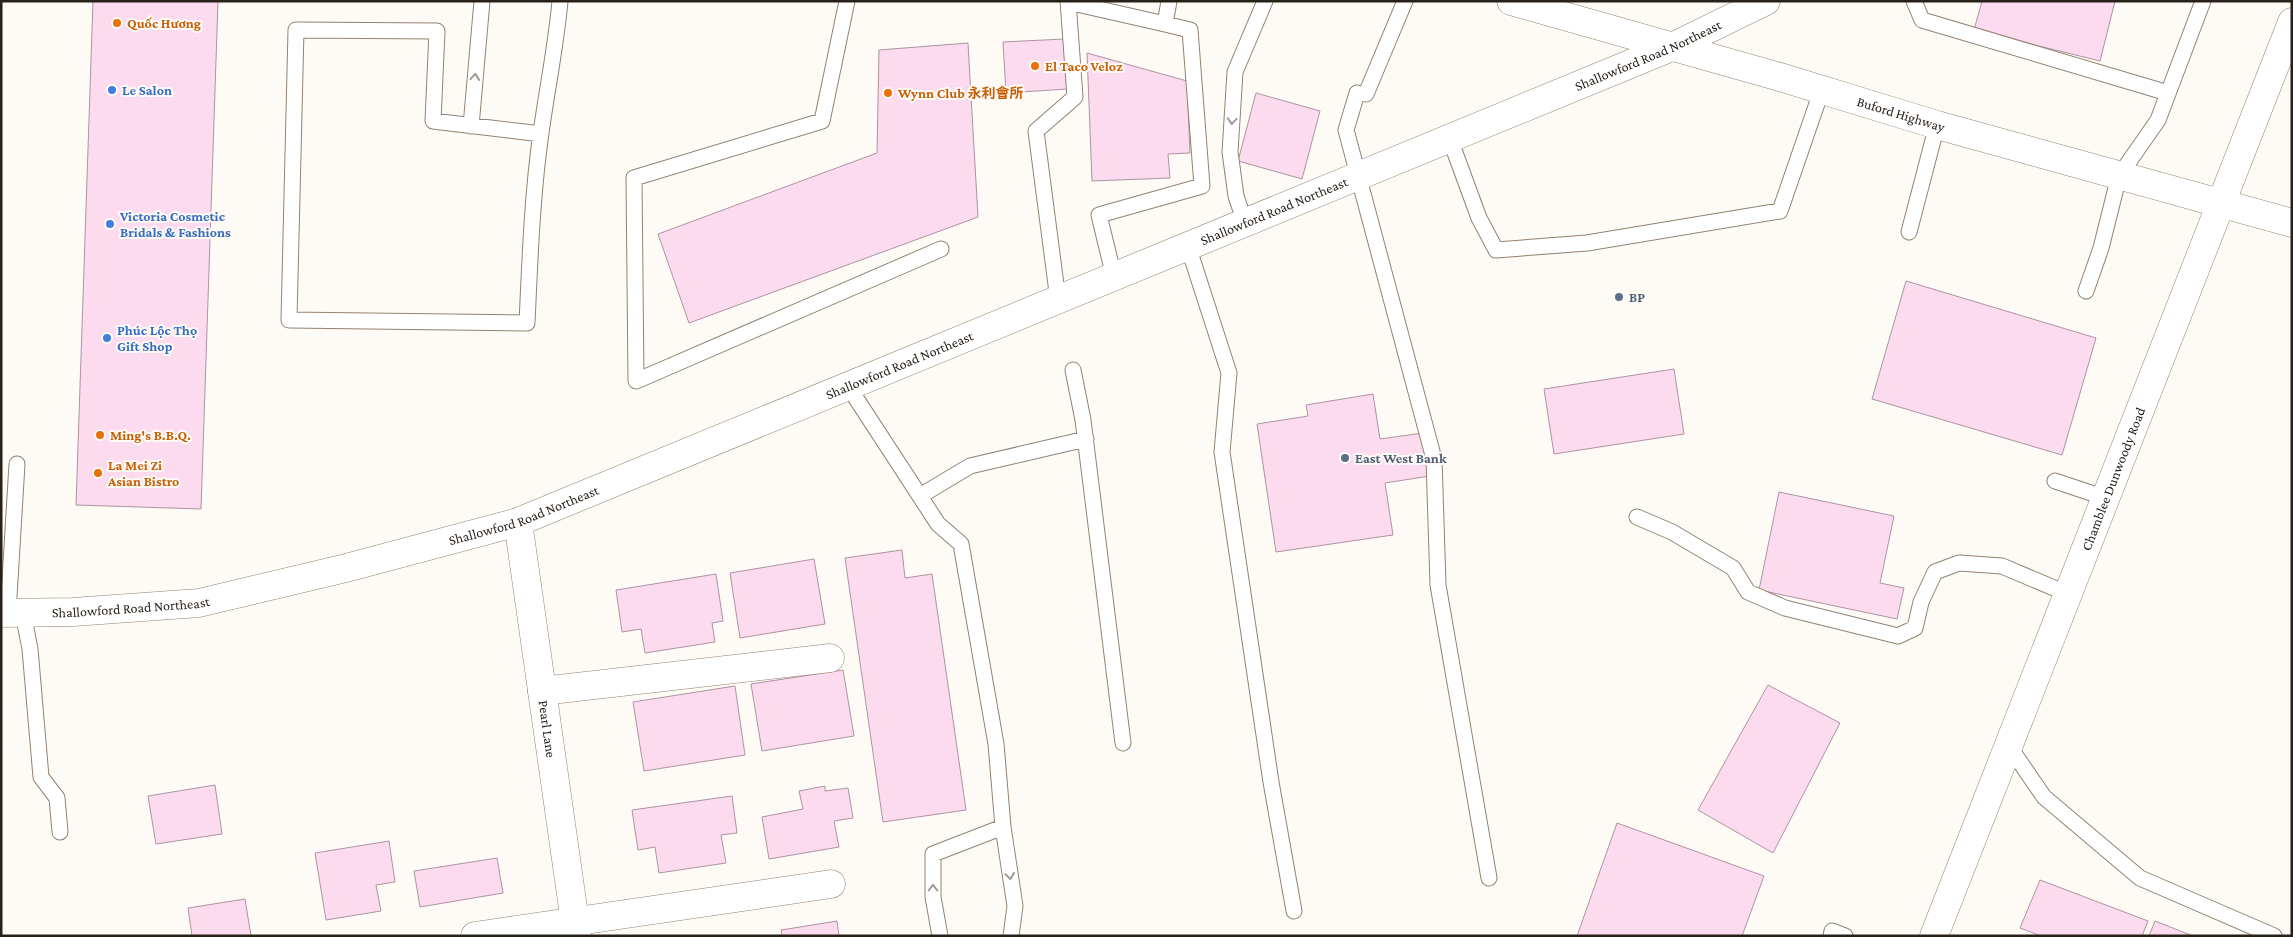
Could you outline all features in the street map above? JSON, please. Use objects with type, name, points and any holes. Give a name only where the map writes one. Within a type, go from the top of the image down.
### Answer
[{"type":"street","name":"Buford Highway","points":[[1511,1],[1674,46],[1938,125],[2292,223]]},
{"type":"street","name":"Shallowford Road Northeast","points":[[11,613],[74,612],[199,603],[346,568],[518,522],[1674,46],[1766,1]]},
{"type":"street","name":"Chamblee Dunwoody Road","points":[[1934,936],[2292,22]]},
{"type":"street","name":"Pearl Lane","points":[[518,522],[576,928]]},
{"type":"street","points":[[542,691],[830,658]]},
{"type":"street","points":[[475,936],[576,928],[831,884]]},
{"type":"lane","points":[[471,126],[482,1]]},
{"type":"lane","points":[[541,134],[433,122],[437,31],[296,30],[289,320],[527,323],[532,230],[541,134],[557,34],[560,1]]},
{"type":"lane","points":[[848,1],[822,121],[634,178],[636,381],[941,249]]},
{"type":"lane","points":[[1165,24],[1169,1]]},
{"type":"lane","points":[[1245,223],[1236,196],[1230,152],[1236,72],[1265,1]]},
{"type":"lane","points":[[1405,1],[1361,93],[1346,130],[1357,177],[1434,459],[1438,585],[1489,878]]},
{"type":"lane","points":[[1914,1],[1922,20],[2168,93]]},
{"type":"lane","points":[[2086,291],[2101,248],[2119,176],[2158,120],[2202,1]]},
{"type":"lane","points":[[1058,300],[1036,131],[1075,97],[1068,2],[1190,30],[1202,186],[1099,215],[1114,277]]},
{"type":"lane","points":[[1450,139],[1479,218],[1496,250],[1587,243],[1780,211],[1822,89]]},
{"type":"lane","points":[[1909,232],[1938,125]]},
{"type":"lane","points":[[1188,246],[1229,373],[1222,452],[1271,782],[1294,911]]},
{"type":"lane","points":[[1073,370],[1086,439],[1123,743]]},
{"type":"lane","points":[[848,386],[938,524],[961,544],[996,744],[1003,827],[1014,906],[1011,936]]},
{"type":"lane","points":[[920,496],[970,466],[1086,439]]},
{"type":"lane","points":[[17,464],[11,613],[30,649],[41,777],[57,798],[60,832]]},
{"type":"lane","points":[[2055,481],[2106,498]]},
{"type":"lane","points":[[1637,517],[1672,532],[1733,568],[1748,592],[1785,608],[1898,636],[1915,628],[1921,602],[1935,572],[1959,563],[2002,566],[2068,594]]},
{"type":"lane","points":[[2008,746],[2044,797],[2140,878],[2274,936]]},
{"type":"lane","points":[[940,936],[932,897],[933,854],[1003,827]]},
{"type":"lane","points":[[1830,936],[1832,931],[1845,936]]},
{"type":"building","points":[[93,1],[218,1],[201,509],[76,505]]},
{"type":"building","points":[[1982,1],[2115,1],[2100,61],[1974,30]]},
{"type":"building","name":"El Taco Veloz","points":[[1064,39],[1067,89],[1006,93],[1003,42]]},
{"type":"building","points":[[968,43],[978,217],[689,323],[658,234],[877,153],[879,50]]},
{"type":"building","points":[[1087,53],[1187,81],[1190,153],[1168,154],[1170,178],[1092,181]]},
{"type":"building","points":[[1256,93],[1320,111],[1302,179],[1238,161]]},
{"type":"building","points":[[1906,281],[2096,338],[2062,455],[1872,399]]},
{"type":"building","points":[[1674,369],[1684,434],[1554,454],[1544,389]]},
{"type":"building","name":"East West Bank","points":[[1373,394],[1380,439],[1423,433],[1430,476],[1385,483],[1393,535],[1276,552],[1257,424],[1308,416],[1306,405]]},
{"type":"building","points":[[1779,492],[1894,516],[1880,583],[1904,588],[1897,619],[1759,590]]},
{"type":"building","points":[[902,550],[905,578],[932,574],[966,810],[883,822],[845,558]]},
{"type":"building","points":[[814,559],[825,624],[740,638],[730,573]]},
{"type":"building","points":[[716,574],[723,621],[712,623],[715,642],[645,653],[641,629],[622,632],[616,590]]},
{"type":"building","points":[[843,670],[854,736],[762,751],[751,684]]},
{"type":"building","points":[[1768,685],[1840,723],[1773,853],[1698,810]]},
{"type":"building","points":[[735,686],[745,755],[644,771],[633,702]]},
{"type":"building","points":[[215,785],[222,834],[156,844],[148,796]]},
{"type":"building","points":[[825,786],[825,791],[848,788],[853,818],[834,821],[839,847],[769,859],[762,817],[803,809],[799,791]]},
{"type":"building","points":[[732,796],[737,833],[721,835],[726,863],[659,873],[655,847],[638,850],[632,810]]},
{"type":"building","points":[[1617,823],[1764,876],[1742,936],[1577,936]]},
{"type":"building","points":[[389,841],[395,882],[376,885],[381,911],[326,920],[315,853]]},
{"type":"building","points":[[497,858],[503,893],[420,907],[414,871]]},
{"type":"building","points":[[2040,880],[2148,921],[2142,936],[2041,936],[2020,928]]},
{"type":"building","points":[[245,899],[251,936],[192,936],[188,908]]},
{"type":"building","points":[[837,921],[839,936],[782,936],[781,930]]},
{"type":"building","points":[[2155,921],[2193,936],[2149,936]]},
{"type":"place","name":"Quốc Hương","points":[[117,23]]},
{"type":"place","name":"El Taco Veloz","points":[[1035,66]]},
{"type":"place","name":"Le Salon","points":[[112,90]]},
{"type":"place","name":"Wynn Club 永利會所","points":[[888,93]]},
{"type":"place","name":"Victoria Cosmetic Bridals & Fashions","points":[[110,224]]},
{"type":"place","name":"BP","points":[[1619,297]]},
{"type":"place","name":"Phúc Lộc Thọ Gift Shop","points":[[107,338]]},
{"type":"place","name":"Ming's B.B.Q.","points":[[100,435]]},
{"type":"place","name":"East West Bank","points":[[1345,458]]},
{"type":"place","name":"La Mei Zi Asian Bistro","points":[[98,473]]}]
